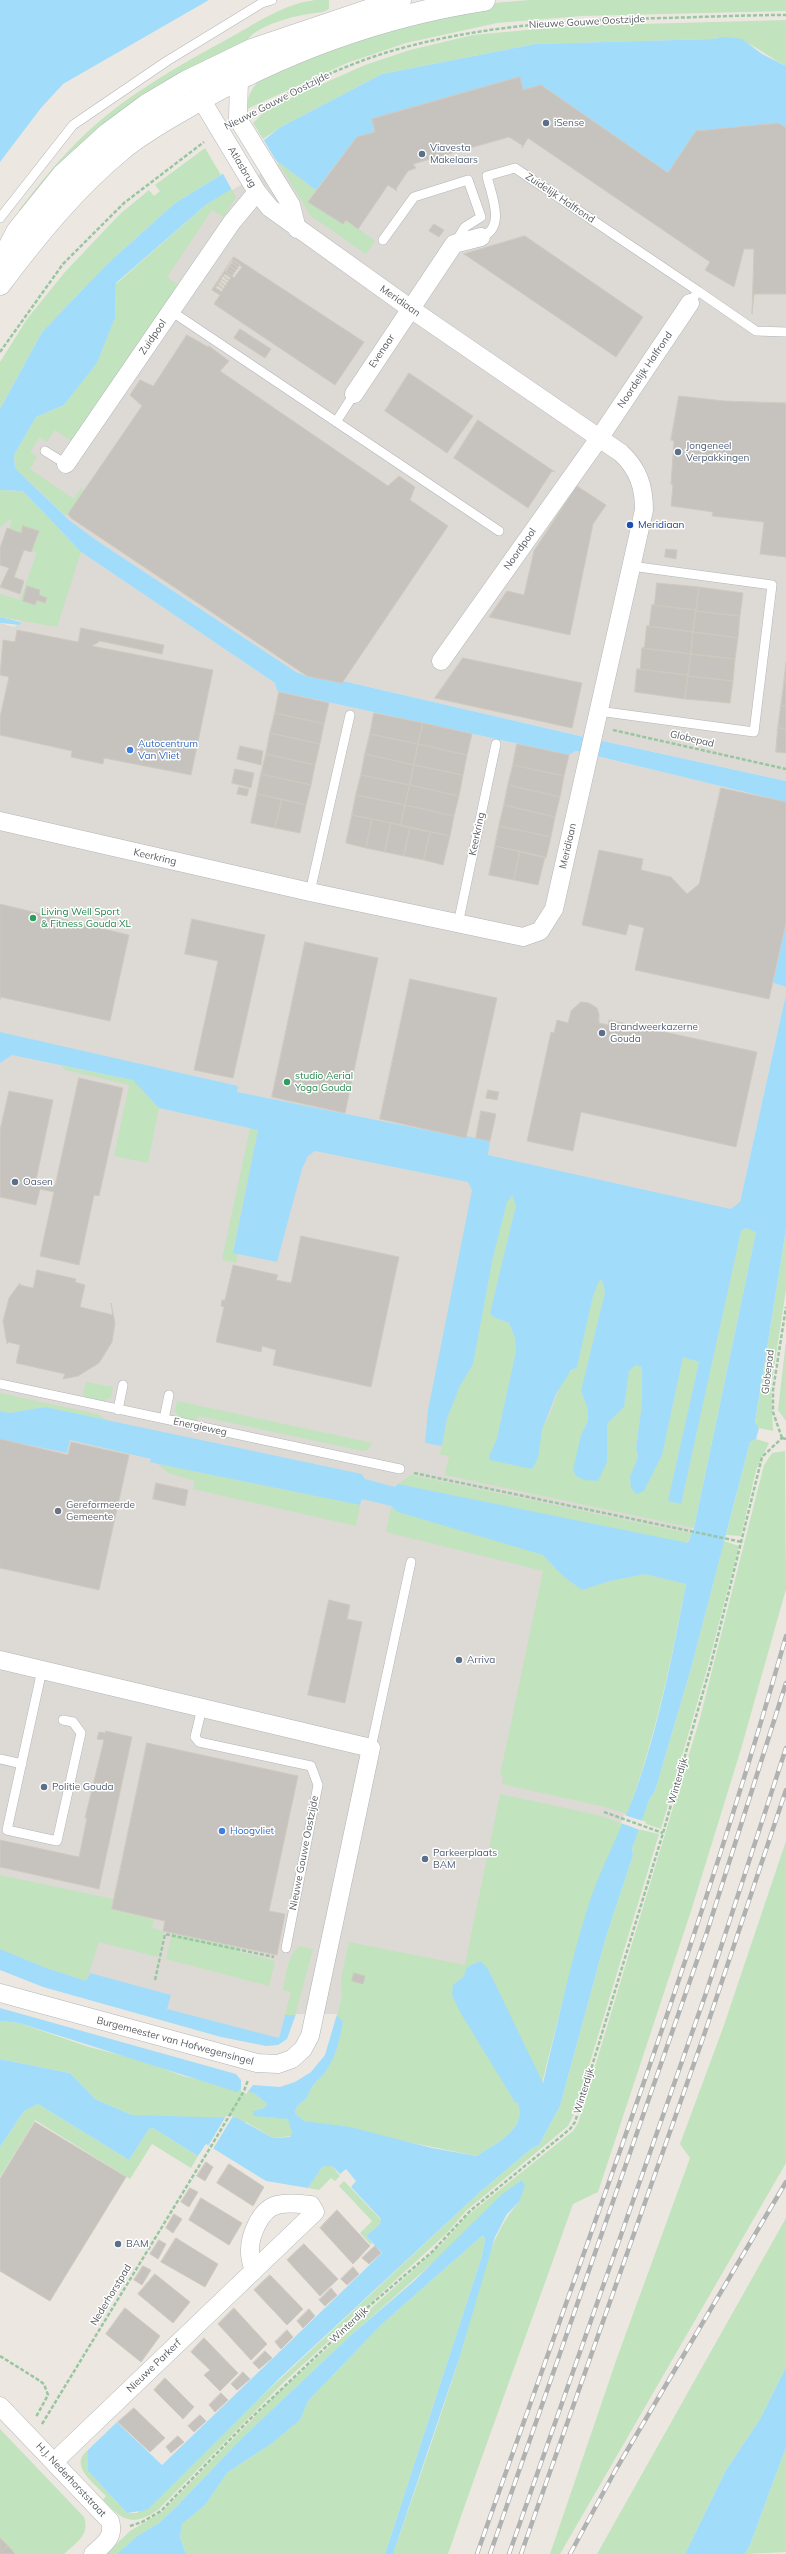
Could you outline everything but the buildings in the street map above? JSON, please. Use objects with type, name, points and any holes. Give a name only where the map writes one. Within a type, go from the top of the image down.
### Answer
[{"type":"main road","points":[[0,284],[30,245],[81,188],[116,155],[147,130],[239,78],[323,43],[386,21],[444,6],[484,0]]},
{"type":"main road","points":[[0,265],[17,232],[64,175],[108,134],[147,105],[186,82],[252,50],[385,2]]},
{"type":"street","points":[[239,78],[241,124],[291,205],[297,229]]},
{"type":"street","points":[[186,82],[218,140]]},
{"type":"street","name":"Atlasbrug","points":[[218,140],[252,193]]},
{"type":"street","name":"Meridiaan","points":[[252,193],[297,229],[600,437],[630,462],[642,484],[644,510],[554,909],[540,931]]},
{"type":"street","name":"Zuidpool","points":[[66,464],[252,193]]},
{"type":"street","name":"Zuidelijk Halfrond","points":[[454,244],[481,237]]},
{"type":"street","points":[[411,308],[454,244]]},
{"type":"street","name":"Noordelijk Halfrond","points":[[600,437],[694,297]]},
{"type":"street","name":"Evenaar","points":[[354,394],[411,308]]},
{"type":"street","name":"Noordpool","points":[[441,660],[600,437]]},
{"type":"street","name":"Keerkring","points":[[0,821],[310,892],[458,924],[523,937],[540,931]]},
{"type":"street","points":[[0,1660],[371,1748]]},
{"type":"street","name":"Burgemeester van Hofwegensingel","points":[[0,1993],[235,2059],[278,2064],[292,2058],[303,2049],[310,2036],[371,1748]]},
{"type":"street","name":"Nieuwe Parkerf","points":[[55,2461],[254,2271]]},
{"type":"street","name":"H.J. Nederhorststraat","points":[[0,2406],[55,2461],[110,2520],[112,2529]]},
{"type":"street","points":[[93,2554],[108,2540],[112,2529]]},
{"type":"lane","points":[[0,218],[73,125],[168,61],[262,3],[272,0]]},
{"type":"lane","name":"Zuidelijk Halfrond","points":[[481,237],[492,230],[496,212],[487,176],[514,168],[694,297]]},
{"type":"lane","points":[[383,240],[414,197],[468,180],[481,217],[465,228],[454,244]]},
{"type":"lane","points":[[694,297],[756,331],[786,332]]},
{"type":"lane","points":[[171,311],[499,531]]},
{"type":"lane","points":[[336,422],[354,394]]},
{"type":"lane","name":"Zuidpool","points":[[45,451],[66,464]]},
{"type":"lane","points":[[595,724],[754,732],[772,585],[631,566]]},
{"type":"lane","points":[[310,892],[350,715]]},
{"type":"lane","name":"Keerkring","points":[[458,924],[496,744]]},
{"type":"lane","name":"Energieweg","points":[[0,1384],[400,1469]]},
{"type":"lane","points":[[118,1410],[123,1385]]},
{"type":"lane","points":[[164,1419],[170,1395]]},
{"type":"lane","points":[[371,1748],[411,1562]]},
{"type":"lane","points":[[42,1670],[7,1830],[57,1841],[81,1733],[72,1722],[63,1720]]},
{"type":"lane","name":"Nieuwe Gouwe Oostzijde","points":[[202,1708],[195,1737],[199,1742],[311,1766],[318,1785],[286,1948]]},
{"type":"lane","points":[[0,1759],[22,1764]]},
{"type":"path","name":"Nieuwe Gouwe Oostzijde","points":[[241,124],[303,86],[356,63],[404,48],[464,33],[515,26],[598,20],[786,15]]},
{"type":"path","points":[[0,352],[63,264],[124,203],[218,140]]},
{"type":"path","name":"Globepad","points":[[595,724],[786,769]]},
{"type":"path","name":"Globepad","points":[[782,1438],[773,1412],[773,1390],[786,1307]]},
{"type":"path","points":[[782,1438],[786,1439]]},
{"type":"path","name":"Winterdijk","points":[[112,2529],[142,2522],[160,2511],[248,2421],[368,2307],[433,2251],[470,2212],[570,2129],[577,2115],[663,1834],[711,1664],[762,1458],[782,1438]]},
{"type":"path","points":[[400,1469],[688,1529],[742,1542]]},
{"type":"path","points":[[604,1812],[663,1834]]},
{"type":"path","points":[[155,1980],[165,1934],[276,1957]]},
{"type":"path","name":"Nederhorstpad","points":[[30,2436],[210,2148],[244,2091],[250,2075]]},
{"type":"path","points":[[0,2356],[37,2378],[44,2384],[48,2395],[30,2436]]},
{"type":"shaded area","points":[[520,77],[541,85],[603,128],[696,131],[779,123],[786,128],[786,781],[580,736],[343,681],[307,676],[296,672],[99,542],[69,520],[15,468],[97,363],[115,318],[229,190],[277,161],[372,119]]},
{"type":"shaded area","points":[[0,490],[81,552],[275,683],[277,691],[569,755],[576,751],[786,802],[786,922],[773,983],[786,987],[786,994],[740,1202],[756,1232],[637,1786],[521,2114],[0,1961],[0,623],[14,627],[21,621],[0,617]]},
{"type":"green space","points":[[315,0],[329,0],[329,9],[323,12],[279,21],[267,26],[257,31],[244,45],[196,68],[24,215],[19,210],[53,167],[76,143],[93,127],[131,97],[191,59],[263,19],[293,5]]},
{"type":"green space","points":[[530,0],[786,0],[786,11],[582,16],[497,23],[406,43],[347,63],[247,109],[248,98],[252,89],[267,73],[377,31],[493,3]]},
{"type":"green space","points":[[786,20],[786,66],[742,41],[723,38],[535,44],[382,74],[279,128],[263,139],[253,123],[268,108],[365,65],[410,50],[473,35],[569,26]]},
{"type":"green space","points":[[205,148],[221,175],[175,203],[106,265],[42,332],[0,409],[0,362],[27,319],[65,272],[120,214],[149,190],[154,196],[160,191],[155,185]]},
{"type":"green space","points":[[277,161],[316,190],[309,202],[343,224],[346,220],[375,241],[366,254],[311,216]]},
{"type":"green space","points":[[231,188],[236,197],[224,217],[212,210],[167,277],[178,285],[74,443],[55,430],[47,442],[40,437],[30,452],[37,457],[30,469],[74,499],[81,488],[84,490],[66,516],[15,468],[14,455],[36,417],[64,405],[97,363],[115,318],[116,284],[207,204]]},
{"type":"green space","points":[[0,490],[23,491],[81,552],[57,627],[0,617],[0,594],[20,600],[37,552],[31,552],[39,532],[23,526],[21,533],[9,529],[12,521],[9,520],[0,527]]},
{"type":"green space","points":[[62,1066],[133,1080],[159,1108],[148,1163],[114,1156],[129,1085],[65,1070]]},
{"type":"green space","points":[[250,1128],[258,1130],[233,1252],[238,1254],[236,1263],[222,1260]]},
{"type":"green space","points":[[512,1195],[516,1205],[490,1313],[493,1317],[509,1323],[515,1338],[516,1351],[497,1438],[489,1457],[532,1469],[537,1455],[544,1424],[550,1414],[563,1382],[571,1371],[577,1367],[593,1296],[599,1281],[602,1280],[605,1292],[581,1391],[588,1409],[588,1421],[581,1435],[607,1424],[624,1407],[629,1371],[634,1365],[642,1367],[642,1404],[636,1447],[638,1457],[630,1477],[644,1491],[662,1455],[683,1357],[699,1362],[668,1501],[681,1504],[741,1231],[745,1228],[756,1232],[694,1528],[445,1475],[449,1456],[440,1455],[447,1418],[460,1386],[473,1364],[493,1257],[507,1202]]},
{"type":"green space","points":[[786,1229],[786,1290],[771,1387],[773,1431],[759,1428],[755,1424]]},
{"type":"green space","points":[[786,1341],[786,1421],[778,1410]]},
{"type":"green space","points":[[86,1382],[113,1387],[111,1397],[104,1402],[85,1397],[83,1394]]},
{"type":"green space","points":[[0,1393],[97,1414],[109,1421],[45,1407],[10,1413],[0,1411]]},
{"type":"green space","points":[[177,1401],[373,1443],[367,1450],[363,1451],[199,1416],[195,1421],[181,1419],[175,1412]]},
{"type":"green space","points":[[756,1439],[769,1443],[756,1470],[741,1536],[726,1535],[750,1442]]},
{"type":"green space","points":[[785,1451],[786,1589],[741,1749],[691,1911],[598,2192],[573,2204],[448,2554],[393,2554],[460,2356],[482,2274],[489,2254],[507,2217],[519,2202],[501,2195],[454,2244],[350,2336],[242,2438],[159,2523],[137,2536],[117,2554],[106,2554],[130,2531],[162,2512],[275,2396],[442,2244],[467,2216],[573,2131],[578,2123],[700,1718],[764,1465],[772,1453]]},
{"type":"green space","points":[[158,1464],[360,1505],[356,1526],[193,1489],[195,1481],[168,1473]]},
{"type":"green space","points":[[411,1475],[687,1533],[693,1533],[686,1543],[398,1484]]},
{"type":"green space","points":[[391,1508],[543,1555],[563,1576],[582,1590],[610,1581],[645,1574],[686,1584],[668,1672],[654,1729],[627,1814],[605,1807],[502,1784],[503,1776],[500,1775],[543,1571],[386,1532]]},
{"type":"green space","points":[[724,1541],[739,1546],[707,1669],[661,1829],[646,1824],[646,1822],[641,1820],[649,1800],[655,1791],[692,1665]]},
{"type":"green space","points":[[500,1794],[602,1816],[623,1824],[596,1887],[585,1919],[542,2083],[488,1969],[481,1961],[470,1966],[466,1970],[464,1976],[458,1980],[518,2103],[520,2112],[518,2121],[508,2135],[477,2156],[304,2121],[295,2113],[297,2106],[307,2098],[309,2091],[327,2069],[343,2021],[337,2016],[342,1995],[341,1979],[349,1942],[465,1965]]},
{"type":"green space","points":[[638,1829],[659,1834],[575,2112],[568,2126],[467,2210],[446,2234],[284,2382],[158,2510],[141,2519],[134,2520],[122,2517],[116,2513],[103,2500],[106,2496],[90,2480],[82,2468],[81,2462],[83,2456],[88,2450],[88,2471],[127,2513],[137,2513],[480,2192],[532,2148],[539,2145],[560,2106],[606,1937],[633,1855],[632,1849]]},
{"type":"green space","points":[[786,1841],[786,2163],[560,2554],[550,2554],[617,2358],[690,2158],[680,2144],[723,2028]]},
{"type":"green space","points":[[0,1875],[113,1899],[112,1910],[154,1919],[152,1927],[164,1932],[158,1957],[99,1942],[86,1981],[46,1968],[0,1949]]},
{"type":"green space","points":[[172,1933],[238,1948],[237,1951],[275,1961],[269,1986],[166,1959]]},
{"type":"green space","points":[[299,1946],[313,1949],[295,2016],[285,2015],[291,1992],[283,1990],[286,1972],[292,1955]]},
{"type":"green space","points":[[0,2021],[19,2023],[89,2047],[143,2061],[183,2076],[240,2089],[255,2094],[267,2104],[264,2108],[253,2111],[271,2118],[282,2117],[291,2121],[292,2136],[273,2138],[246,2122],[132,2115],[95,2099],[70,2073],[0,2059]]},
{"type":"green space","points":[[38,2104],[129,2160],[149,2129],[153,2128],[198,2156],[191,2168],[152,2144],[130,2179],[35,2120],[0,2177],[0,2147],[24,2111]]},
{"type":"green space","points":[[323,2166],[332,2166],[340,2176],[335,2181],[331,2178],[319,2190],[308,2188]]},
{"type":"green space","points":[[344,2181],[381,2220],[380,2224],[366,2236],[372,2243],[371,2245],[360,2233],[372,2221],[339,2186]]},
{"type":"green space","points":[[786,2218],[786,2367],[760,2419],[726,2470],[685,2554],[597,2554]]},
{"type":"green space","points":[[483,2235],[485,2239],[482,2256],[385,2554],[186,2554],[180,2535],[182,2524],[205,2505],[228,2472],[271,2444],[300,2420],[308,2401],[382,2324]]},
{"type":"green space","points":[[0,2429],[84,2517],[84,2533],[78,2542],[64,2554],[15,2554],[0,2538]]},
{"type":"green space","points":[[786,2447],[786,2552],[745,2554],[750,2545]]},
{"type":"water","points":[[0,0],[209,0],[63,84],[41,108],[0,162]]},
{"type":"water","points":[[725,37],[742,39],[762,54],[786,66],[786,128],[779,123],[696,131],[668,173],[541,85],[523,90],[520,77],[372,119],[375,132],[357,137],[316,190],[277,161],[207,204],[116,283],[115,318],[97,363],[64,405],[36,417],[14,455],[15,468],[69,520],[99,542],[296,672],[307,676],[343,681],[580,736],[786,781],[786,802],[576,751],[569,755],[277,691],[275,683],[81,552],[23,491],[0,490],[0,409],[42,332],[106,265],[175,203],[221,175],[279,128],[382,74],[535,44],[712,39]]},
{"type":"water","points":[[0,617],[21,622],[20,625],[0,623]]},
{"type":"water","points":[[786,922],[786,987],[773,983]]},
{"type":"water","points":[[786,994],[786,1229],[755,1423],[759,1428],[756,1439],[750,1442],[692,1665],[655,1791],[649,1800],[632,1849],[633,1855],[606,1937],[560,2106],[539,2145],[532,2148],[480,2192],[284,2374],[147,2510],[127,2513],[88,2471],[88,2450],[117,2422],[162,2465],[382,2253],[366,2236],[380,2224],[381,2219],[351,2187],[356,2181],[346,2169],[340,2174],[332,2166],[323,2166],[308,2188],[266,2181],[206,2144],[198,2156],[153,2128],[149,2129],[129,2160],[38,2104],[24,2111],[0,2147],[0,2059],[70,2073],[95,2099],[132,2115],[237,2118],[273,2138],[290,2137],[292,2133],[288,2119],[253,2116],[253,2111],[264,2108],[267,2104],[255,2094],[240,2089],[237,2092],[19,2023],[0,2021],[0,1949],[46,1968],[86,1981],[90,1973],[171,1995],[167,2009],[279,2038],[285,2015],[337,2016],[343,2021],[334,2057],[328,2068],[308,2093],[307,2098],[297,2106],[295,2113],[304,2121],[350,2127],[432,2148],[477,2156],[508,2135],[518,2121],[520,2112],[518,2103],[515,2102],[460,2012],[452,1995],[453,1985],[464,1976],[466,1969],[481,1961],[488,1969],[543,2083],[569,1976],[591,1897],[631,1803],[653,1737],[671,1661],[686,1584],[645,1574],[610,1581],[582,1590],[563,1576],[543,1555],[398,1512],[391,1506],[362,1499],[360,1505],[158,1464],[150,1462],[151,1459],[70,1440],[67,1453],[0,1439],[0,1411],[10,1413],[45,1407],[362,1474],[365,1479],[395,1487],[398,1484],[688,1543],[694,1528],[756,1232],[746,1228],[741,1231],[681,1504],[668,1501],[699,1362],[683,1357],[662,1455],[644,1491],[636,1494],[631,1488],[630,1477],[638,1457],[636,1447],[642,1404],[642,1367],[635,1365],[629,1371],[624,1407],[607,1424],[607,1462],[598,1481],[584,1480],[576,1476],[573,1470],[581,1435],[588,1421],[588,1409],[581,1391],[605,1292],[602,1280],[599,1281],[593,1296],[577,1367],[571,1370],[556,1394],[542,1430],[538,1458],[532,1469],[490,1460],[489,1457],[497,1438],[516,1351],[515,1338],[509,1323],[493,1317],[490,1313],[516,1205],[512,1195],[507,1202],[493,1257],[473,1364],[460,1386],[447,1418],[442,1446],[425,1443],[428,1410],[472,1190],[468,1182],[315,1151],[308,1156],[302,1169],[277,1262],[233,1253],[258,1130],[159,1108],[133,1080],[12,1055],[0,1063],[0,1032],[238,1086],[237,1092],[466,1138],[467,1136],[490,1141],[488,1155],[731,1209],[740,1202]]},
{"type":"water","points":[[522,2180],[525,2186],[519,2202],[507,2214],[495,2237],[460,2356],[393,2554],[385,2554],[482,2256],[485,2239],[483,2235],[382,2324],[308,2401],[300,2420],[271,2444],[228,2472],[205,2505],[182,2524],[180,2536],[186,2554],[117,2554],[137,2536],[159,2523],[242,2438],[350,2336],[414,2281],[501,2195]]},
{"type":"water","points":[[786,2367],[786,2447],[750,2545],[745,2554],[685,2554],[726,2470],[760,2419]]},
{"type":"pier","points":[[262,137],[278,164],[232,190],[222,172]]},
{"type":"pier","points":[[624,1815],[643,1821],[640,1830],[621,1823]]},
{"type":"pier","points":[[0,1970],[43,1987],[221,2037],[266,2046],[278,2045],[287,2039],[296,2014],[337,2014],[325,2055],[311,2072],[295,2082],[280,2087],[253,2085],[246,2094],[241,2091],[241,2080],[236,2074],[0,2008]]},
{"type":"pier","points":[[226,2116],[233,2116],[213,2149],[208,2146]]},
{"type":"railway","points":[[477,2554],[599,2212],[678,1983],[716,1868],[786,1636]]},
{"type":"railway","points":[[490,2554],[707,1932],[786,1683]]},
{"type":"railway","points":[[509,2554],[706,1993],[786,1748]]},
{"type":"railway","points":[[521,2554],[703,2038],[786,1790]]},
{"type":"railway","points":[[570,2554],[615,2471],[786,2182]]},
{"type":"place","name":"iSense","points":[[546,123]]},
{"type":"place","name":"Viavesta Makelaars","points":[[422,154]]},
{"type":"place","name":"Jongeneel Verpakkingen","points":[[678,452]]},
{"type":"place","name":"Meridiaan","points":[[630,525]]},
{"type":"place","name":"Autocentrum Van Vliet","points":[[130,750]]},
{"type":"place","name":"Living Well Sport & Fitness Gouda XL","points":[[33,918]]},
{"type":"place","name":"Brandweerkazerne Gouda","points":[[602,1033]]},
{"type":"place","name":"studio Aerial Yoga Gouda","points":[[287,1082]]},
{"type":"place","name":"Oasen","points":[[15,1182]]},
{"type":"place","name":"Gereformeerde Gemeente","points":[[58,1511]]},
{"type":"place","name":"Arriva","points":[[459,1660]]},
{"type":"place","name":"Politie Gouda","points":[[44,1787]]},
{"type":"place","name":"Hoogvliet","points":[[222,1831]]},
{"type":"place","name":"Parkeerplaats BAM","points":[[425,1859]]},
{"type":"place","name":"BAM","points":[[118,2244]]}]
